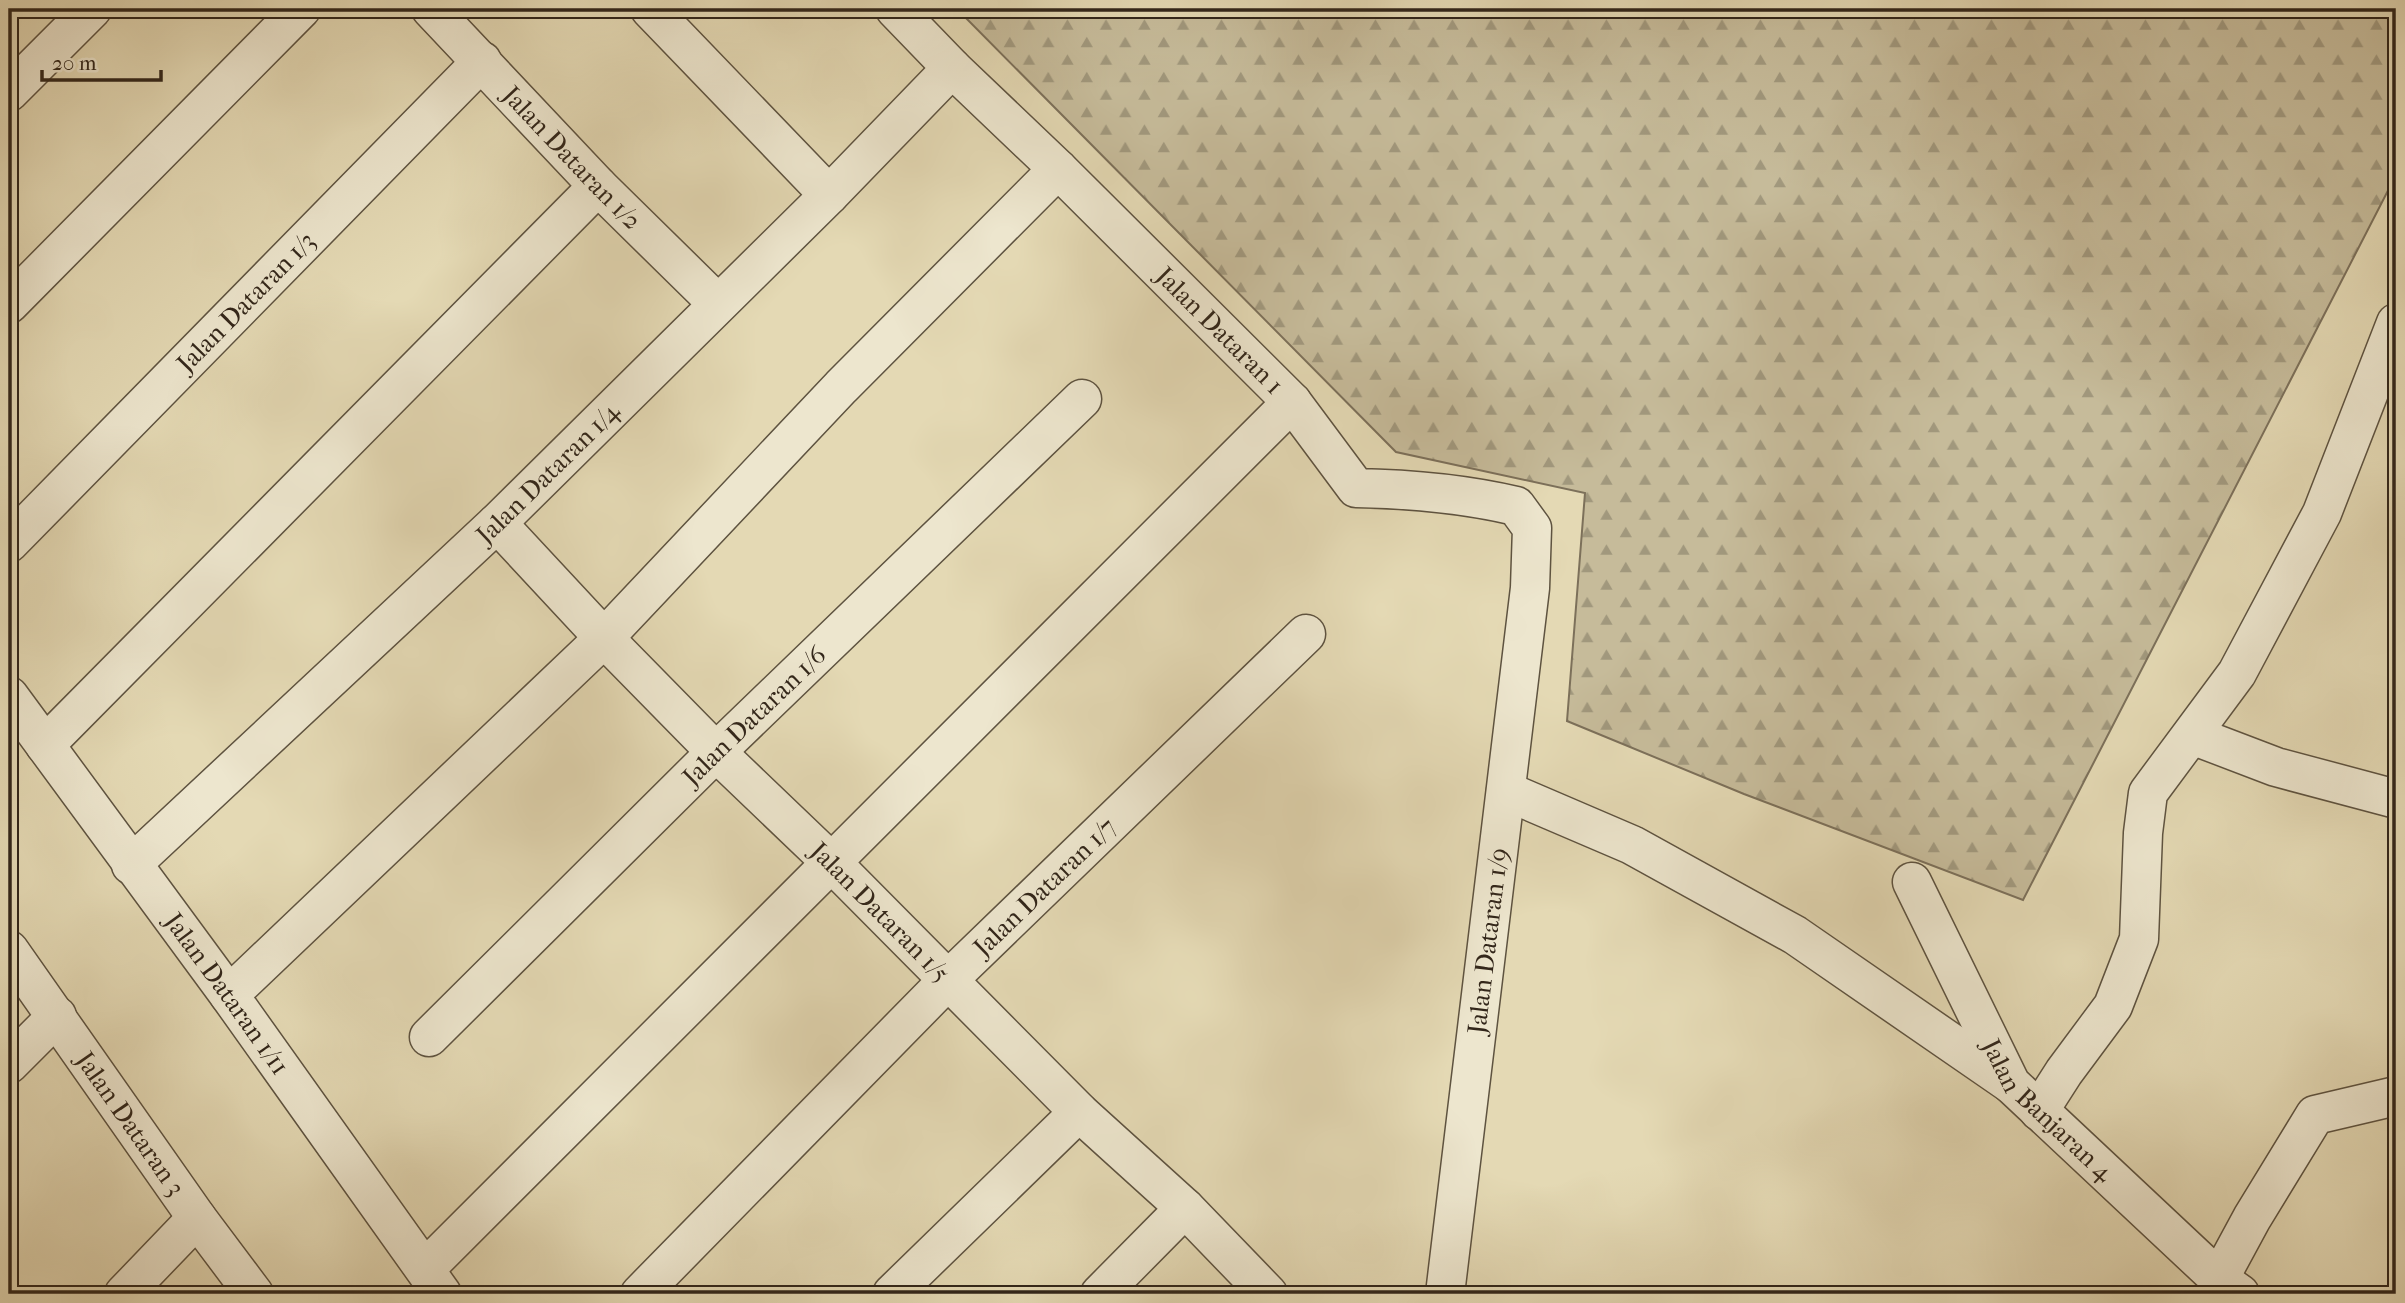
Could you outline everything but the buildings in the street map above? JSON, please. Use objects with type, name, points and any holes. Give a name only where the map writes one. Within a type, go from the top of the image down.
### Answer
[{"type":"street","points":[[9,92],[92,9]]},
{"type":"street","points":[[9,304],[301,9]]},
{"type":"street","name":"Jalan Dataran 1/2","points":[[431,9],[598,186],[718,303]]},
{"type":"street","points":[[650,9],[829,195]]},
{"type":"street","name":"Jalan Dataran 1","points":[[895,9],[1292,402],[1356,488],[1392,489],[1517,506],[1532,528],[1531,588]]},
{"type":"street","name":"Jalan Dataran 1/3","points":[[9,542],[482,61]]},
{"type":"street","name":"Jalan Dataran 1/4","points":[[131,865],[497,523],[829,195],[952,68]]},
{"type":"street","points":[[229,995],[604,638],[841,387],[1058,169]]},
{"type":"street","points":[[45,745],[598,186]]},
{"type":"street","points":[[2039,1111],[2113,1006],[2139,939],[2143,833],[2148,793],[2237,673],[2322,513],[2396,323]]},
{"type":"street","name":"Jalan Dataran 1/6","points":[[429,1037],[716,752],[1082,398]]},
{"type":"street","points":[[434,1282],[832,863],[1292,402]]},
{"type":"street","name":"Jalan Dataran 1/5","points":[[497,523],[604,638],[716,752],[832,863],[1079,1112],[1185,1208],[1268,1294]]},
{"type":"street","name":"Jalan Dataran 1/9","points":[[1446,1294],[1531,588]]},
{"type":"street","name":"Jalan Dataran 1/7","points":[[640,1294],[947,981],[1306,634]]},
{"type":"street","name":"Jalan Dataran 1/11","points":[[9,696],[229,995],[434,1282]]},
{"type":"street","points":[[2192,735],[2276,767],[2396,799]]},
{"type":"street","points":[[1506,791],[1632,845],[1795,935],[2011,1084]]},
{"type":"street","name":"Jalan Banjaran 4","points":[[1912,882],[2011,1084],[2230,1287]]},
{"type":"street","name":"Jalan Dataran 3","points":[[9,950],[197,1219],[254,1294]]},
{"type":"street","points":[[9,1064],[57,1016]]},
{"type":"street","points":[[2230,1287],[2252,1218],[2315,1115],[2396,1096]]},
{"type":"street","points":[[892,1294],[1079,1112]]},
{"type":"street","points":[[1100,1294],[1185,1208]]},
{"type":"street","points":[[124,1294],[197,1219]]},
{"type":"green space","points":[[957,9],[2396,9],[2396,175],[2023,900],[1744,794],[1567,721],[1585,493],[1396,452]]}]
